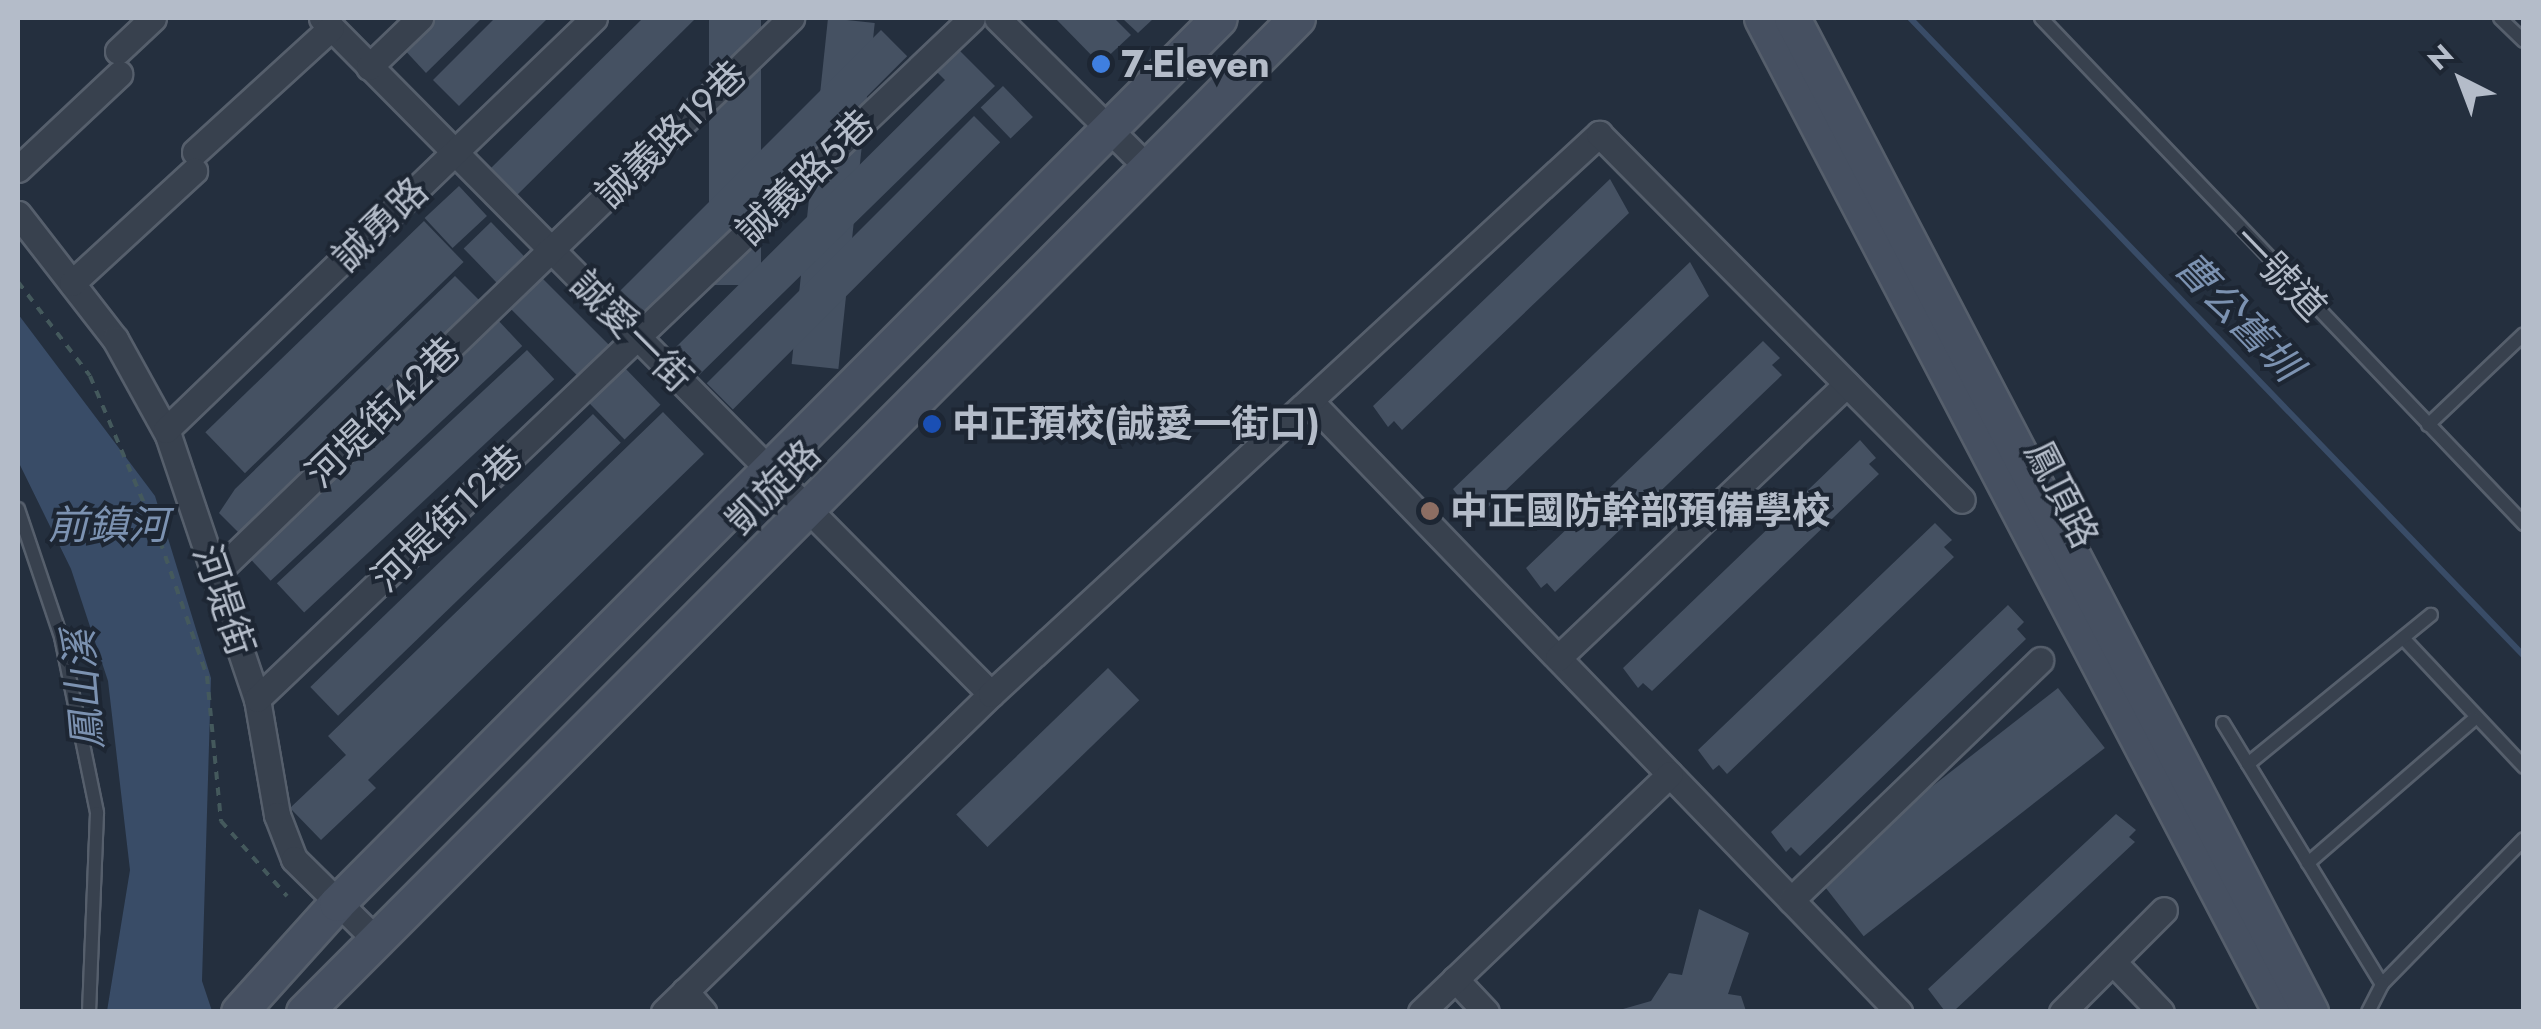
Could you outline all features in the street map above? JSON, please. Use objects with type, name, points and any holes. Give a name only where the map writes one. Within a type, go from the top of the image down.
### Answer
[{"type":"street","points":[[18,169],[119,62],[153,18]]},
{"type":"street","points":[[369,67],[420,18]]},
{"type":"street","name":"誠勇路","points":[[166,430],[594,18]]},
{"type":"street","name":"誠義路19巷","points":[[550,250],[792,18]]},
{"type":"street","name":"誠義路5巷","points":[[637,336],[972,18]]},
{"type":"street","points":[[997,18],[1145,165]]},
{"type":"street","name":"凱旋路","points":[[239,1012],[337,902],[772,470],[1105,128],[1220,18]]},
{"type":"street","name":"凱旋路","points":[[304,1012],[811,510],[1145,165],[1297,18]]},
{"type":"street","name":"鳳頂路","points":[[1762,18],[2282,1012]]},
{"type":"street","name":"鳳頂路","points":[[1792,18],[1887,186],[2310,1012]]},
{"type":"street","points":[[72,283],[194,162],[326,22]]},
{"type":"street","name":"誠愛一街","points":[[326,22],[991,694]]},
{"type":"street","points":[[664,1012],[991,694],[1599,134],[1962,500]]},
{"type":"street","name":"河堤街","points":[[18,214],[115,339],[166,430],[257,699],[283,830],[294,859],[375,939]]},
{"type":"street","name":"河堤街42巷","points":[[215,574],[550,250]]},
{"type":"street","name":"河堤街12巷","points":[[257,699],[637,336]]},
{"type":"street","points":[[1558,658],[1847,384]]},
{"type":"street","points":[[1310,400],[1899,1012]]},
{"type":"street","points":[[1792,900],[2040,660]]},
{"type":"street","points":[[1420,1012],[1670,774]]},
{"type":"street","points":[[2062,1012],[2164,910]]},
{"type":"street","points":[[2112,962],[2161,1012]]},
{"type":"street","points":[[1455,979],[1486,1012]]},
{"type":"street","points":[[684,991],[703,1012]]},
{"type":"lane","name":"一號道","points":[[2041,18],[2524,524]]},
{"type":"lane","points":[[2500,18],[2524,42]]},
{"type":"lane","points":[[2428,425],[2524,334]]},
{"type":"lane","points":[[18,508],[61,637],[97,813],[89,1012]]},
{"type":"lane","points":[[2248,764],[2431,614]]},
{"type":"lane","points":[[2402,638],[2474,719],[2524,766]]},
{"type":"lane","points":[[2308,863],[2474,719]]},
{"type":"lane","points":[[2223,723],[2382,984]]},
{"type":"lane","points":[[2368,1012],[2382,984],[2524,839]]},
{"type":"path","points":[[18,282],[90,376],[160,540],[208,676],[220,820],[287,896]]},
{"type":"water","name":"前鎮河","points":[[18,314],[155,496],[211,678],[202,981],[212,1011],[107,1011],[130,870],[108,681],[71,569],[18,461]]},
{"type":"building","points":[[430,18],[482,18],[426,73],[401,46]]},
{"type":"building","points":[[495,18],[548,18],[459,106],[433,80]]},
{"type":"building","points":[[643,18],[696,18],[513,199],[487,172]]},
{"type":"building","points":[[709,18],[761,18],[761,285],[709,285]]},
{"type":"building","points":[[828,18],[875,23],[838,369],[792,364]]},
{"type":"building","points":[[1055,18],[1114,18],[1131,35],[1100,64]]},
{"type":"building","points":[[1122,18],[1154,18],[1138,33]]},
{"type":"building","points":[[881,30],[907,56],[640,323],[614,297]]},
{"type":"building","points":[[956,47],[995,86],[699,375],[674,349],[945,80],[934,69]]},
{"type":"building","points":[[1003,86],[1033,117],[1011,138],[981,108]]},
{"type":"building","points":[[974,116],[1000,142],[733,409],[707,383]]},
{"type":"building","points":[[1610,179],[1629,213],[1402,430],[1394,421],[1388,427],[1373,406]]},
{"type":"building","points":[[459,186],[487,216],[453,248],[425,218]]},
{"type":"building","points":[[424,221],[464,262],[245,473],[205,432]]},
{"type":"building","points":[[491,222],[525,257],[498,284],[464,248]]},
{"type":"building","points":[[1690,262],[1709,296],[1482,513],[1474,504],[1468,509],[1453,489]]},
{"type":"building","points":[[455,276],[482,303],[241,535],[219,513],[235,489]]},
{"type":"building","points":[[541,277],[610,346],[578,377],[510,308]]},
{"type":"building","points":[[497,319],[522,346],[271,581],[245,554]]},
{"type":"building","points":[[1763,341],[1780,358],[1772,365],[1782,375],[1555,592],[1547,583],[1541,588],[1526,568]]},
{"type":"building","points":[[527,350],[554,379],[304,612],[277,583]]},
{"type":"building","points":[[623,366],[661,405],[625,440],[587,401]]},
{"type":"building","points":[[663,412],[704,454],[368,780],[376,788],[321,840],[290,808],[346,755],[328,736]]},
{"type":"building","points":[[593,414],[621,443],[338,716],[310,687]]},
{"type":"building","points":[[1860,440],[1876,458],[1869,464],[1879,474],[1652,691],[1643,683],[1638,688],[1623,668]]},
{"type":"building","points":[[1935,523],[1952,540],[1944,547],[1954,557],[1727,774],[1719,765],[1713,770],[1698,750]]},
{"type":"building","points":[[2008,605],[2024,622],[2017,629],[2026,639],[1800,856],[1791,847],[1786,852],[1771,832]]},
{"type":"building","points":[[1108,668],[1139,700],[987,847],[956,815]]},
{"type":"building","points":[[2058,688],[2105,748],[1864,936],[1817,876]]},
{"type":"building","points":[[2116,814],[2136,830],[2129,837],[2135,842],[1955,1010],[1944,1010],[1928,989]]},
{"type":"building","points":[[1699,909],[1749,933],[1728,994],[1741,996],[1746,1011],[1616,1011],[1651,1001],[1669,973],[1682,975]]},
{"type":"waterway","name":"曹公舊圳","points":[[1910,18],[2524,656]]},
{"type":"place","name":"7-Eleven","points":[[1101,64]]},
{"type":"place","name":"中正預校(誠愛一街口)","points":[[932,424]]},
{"type":"place","name":"中正國防幹部預備學校","points":[[1430,511]]},
{"type":"water label","name":"鳳山溪","points":[[83,690]]}]
